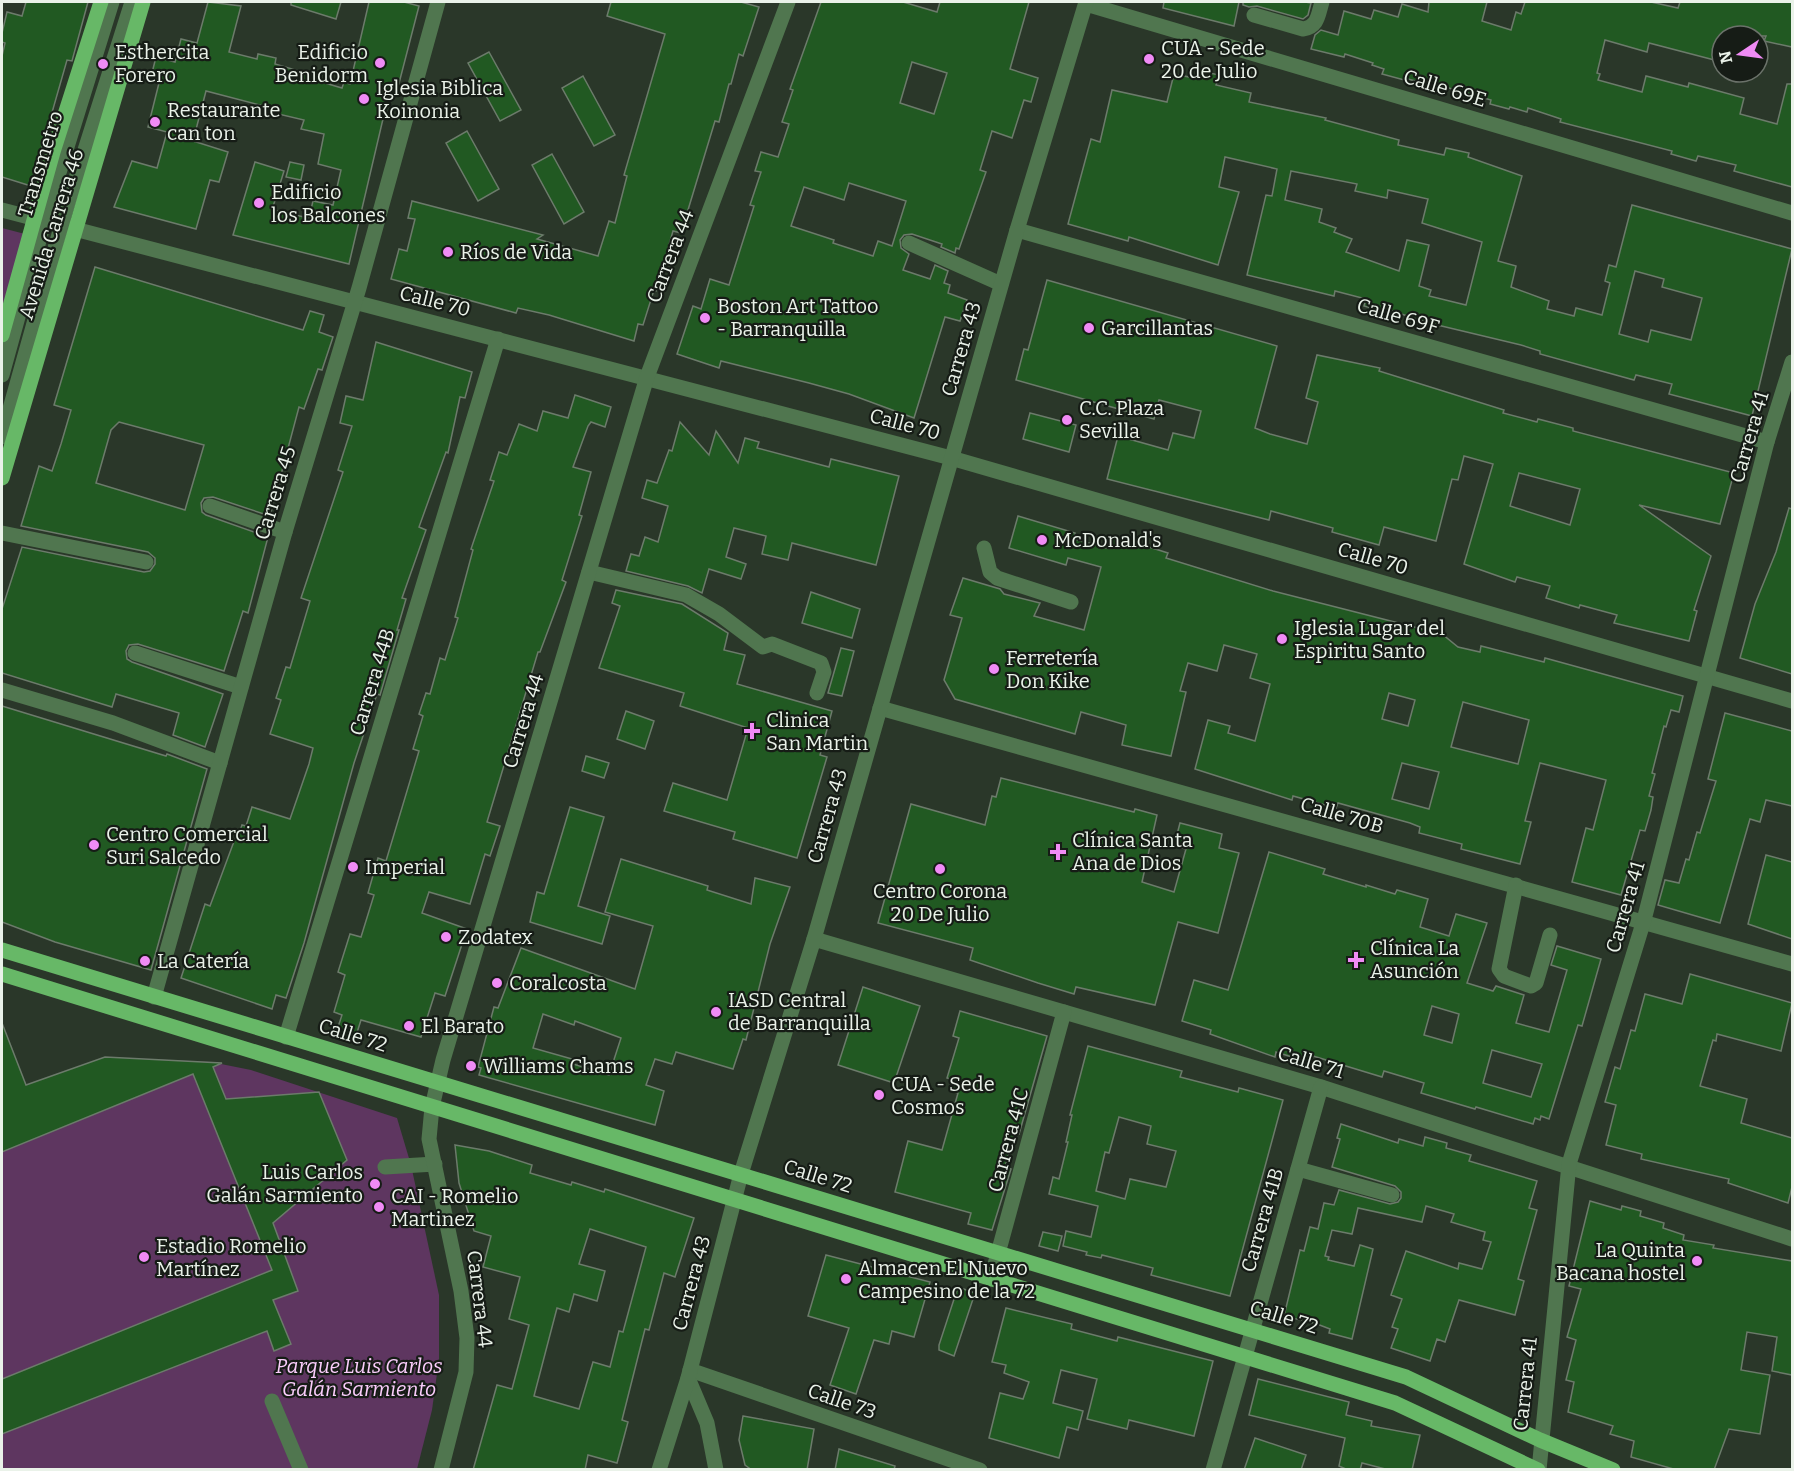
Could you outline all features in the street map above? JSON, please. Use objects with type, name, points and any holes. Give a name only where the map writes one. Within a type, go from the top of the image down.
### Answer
[{"type":"main road","name":"Avenida Carrera 46","points":[[2,335],[39,220],[101,2]]},
{"type":"main road","name":"Avenida Carrera 46","points":[[2,478],[67,228],[143,2]]},
{"type":"main road","name":"Calle 72","points":[[2,950],[1406,1377],[1540,1440],[1613,1470]]},
{"type":"main road","points":[[2,974],[1395,1403],[1539,1470]]},
{"type":"street","name":"Transmetro","points":[[2,375],[39,220],[112,2]]},
{"type":"street","name":"Transmetro","points":[[2,437],[67,228],[132,2]]},
{"type":"street","name":"Carrera 45","points":[[154,997],[285,532],[355,302],[438,2]]},
{"type":"street","name":"Carrera 44","points":[[441,1470],[466,1372],[467,1338],[461,1290],[429,1129],[432,1107],[647,377],[788,2]]},
{"type":"street","points":[[1254,15],[1303,29],[1310,28],[1315,25],[1322,2]]},
{"type":"street","name":"Calle 69E","points":[[1086,3],[1792,213]]},
{"type":"street","name":"Carrera 43","points":[[659,1470],[689,1374],[741,1174],[814,939],[1001,284],[1086,3]]},
{"type":"street","name":"Calle 70","points":[[2,210],[951,458],[1792,701]]},
{"type":"street","name":"Calle 69F","points":[[1017,230],[1767,442]]},
{"type":"street","points":[[909,243],[1001,284]]},
{"type":"street","name":"Carrera 44B","points":[[286,1037],[498,339]]},
{"type":"street","name":"Carrera 41","points":[[1539,1470],[1540,1440],[1569,1164],[1644,921],[1767,442],[1792,362]]},
{"type":"street","points":[[210,506],[285,532]]},
{"type":"street","points":[[2,533],[146,562]]},
{"type":"street","points":[[984,548],[990,572],[997,578],[1071,602]]},
{"type":"street","points":[[589,572],[686,595],[719,614],[764,647],[772,644],[821,663],[824,672],[817,693]]},
{"type":"street","points":[[135,652],[241,687]]},
{"type":"street","points":[[2,690],[113,723],[220,763]]},
{"type":"street","name":"Calle 70B","points":[[880,708],[1792,964]]},
{"type":"street","points":[[1516,885],[1499,969],[1504,976],[1531,986],[1536,983],[1550,935]]},
{"type":"street","name":"Calle 71","points":[[814,939],[1322,1087],[1569,1164],[1792,1239]]},
{"type":"street","name":"Carrera 41C","points":[[991,1279],[1000,1253],[1064,1011]]},
{"type":"street","name":"Carrera 41B","points":[[1214,1470],[1322,1087]]},
{"type":"street","points":[[385,1167],[435,1164]]},
{"type":"street","points":[[1298,1168],[1392,1195]]},
{"type":"street","points":[[689,1374],[707,1424],[716,1470]]},
{"type":"street","name":"Calle 73","points":[[689,1374],[959,1466],[980,1470]]},
{"type":"street","points":[[272,1401],[301,1470]]},
{"type":"green space","points":[[2,228],[25,234],[2,315]]},
{"type":"green space","name":"Estadio Romelio Martínez","points":[[105,1057],[211,1062],[251,1070],[397,1118],[411,1165],[439,1295],[439,1359],[432,1410],[417,1469],[2,1469],[2,1094]]},
{"type":"building","points":[[26,2],[88,2],[72,61],[67,60],[31,186],[2,177],[2,56],[5,43],[2,42],[2,33],[7,12],[22,16]]},
{"type":"building","points":[[208,2],[241,6],[229,52],[257,59],[258,54],[276,58],[275,64],[319,77],[318,81],[342,88],[344,82],[350,84],[369,2],[404,2],[419,6],[397,91],[390,89],[349,264],[233,235],[255,162],[284,171],[272,210],[309,218],[313,201],[333,205],[341,170],[318,164],[324,134],[301,129],[304,120],[274,113],[275,109],[206,91],[193,141],[228,152],[219,182],[210,180],[196,229],[114,207],[132,161],[157,168],[167,132],[148,127],[160,79],[151,77],[156,57],[175,62],[181,39],[197,43]]},
{"type":"building","points":[[291,2],[341,2],[336,19],[291,5]]},
{"type":"building","points":[[611,2],[741,2],[759,7],[743,56],[739,54],[719,122],[715,121],[681,233],[673,231],[656,291],[654,290],[643,325],[638,324],[634,341],[549,315],[518,308],[516,313],[391,279],[399,249],[407,251],[415,219],[408,218],[412,201],[543,235],[537,239],[598,256],[609,221],[615,223],[627,176],[624,175],[665,34],[607,16]]},
{"type":"building","points":[[821,2],[903,2],[937,12],[940,2],[1029,2],[1010,69],[1038,78],[1031,102],[1024,100],[1012,138],[992,131],[980,170],[986,172],[959,249],[956,248],[955,253],[941,247],[942,244],[912,234],[904,235],[900,240],[901,248],[909,254],[903,270],[930,279],[935,265],[948,271],[944,283],[950,285],[948,293],[967,300],[960,321],[945,317],[914,418],[849,394],[809,383],[721,361],[719,368],[677,354],[693,306],[701,309],[710,279],[729,285],[754,206],[750,205],[761,172],[755,171],[761,152],[778,157],[789,124],[782,122],[793,90],[790,89]],"holes":[[[912,62],[947,73],[934,114],[900,103]],[[849,183],[906,201],[892,246],[878,241],[873,256],[791,226],[804,187],[844,200]]]},
{"type":"building","points":[[1164,2],[1239,2],[1234,26],[1163,8]]},
{"type":"building","points":[[1243,2],[1311,3],[1308,15],[1303,19],[1257,6],[1249,7],[1243,5]]},
{"type":"building","points":[[1429,2],[1487,2],[1482,21],[1511,30],[1516,12],[1521,14],[1525,2],[1651,2],[1678,8],[1680,2],[1792,2],[1792,47],[1770,42],[1770,24],[1710,24],[1710,59],[1649,43],[1647,52],[1605,40],[1597,73],[1600,74],[1598,80],[1642,92],[1646,76],[1688,87],[1689,83],[1744,98],[1740,114],[1777,124],[1787,84],[1792,84],[1792,187],[1734,171],[1736,165],[1698,156],[1696,161],[1671,154],[1672,151],[1560,122],[1561,119],[1528,108],[1527,112],[1510,107],[1509,109],[1490,104],[1491,100],[1424,81],[1423,83],[1408,79],[1408,81],[1382,74],[1384,69],[1372,65],[1373,63],[1345,54],[1344,57],[1311,49],[1315,35],[1321,30],[1338,35],[1344,11],[1371,19],[1374,10],[1398,17],[1402,4],[1428,12]]},
{"type":"building","points":[[489,52],[521,110],[500,121],[468,63]]},
{"type":"building","points":[[1201,71],[1219,75],[1216,85],[1251,93],[1249,102],[1326,118],[1325,120],[1399,140],[1398,145],[1444,155],[1446,148],[1469,153],[1468,157],[1522,176],[1498,261],[1516,266],[1511,287],[1549,301],[1547,309],[1574,316],[1576,308],[1602,315],[1610,283],[1605,281],[1609,265],[1616,267],[1632,205],[1792,249],[1752,416],[1669,394],[1672,384],[1636,375],[1634,380],[1540,354],[1540,351],[1521,345],[1429,323],[1383,308],[1382,311],[1364,306],[1366,299],[1335,291],[1334,296],[1247,275],[1266,195],[1272,196],[1277,169],[1225,157],[1219,187],[1239,192],[1218,265],[1129,237],[1128,241],[1068,224],[1091,139],[1100,142],[1112,90],[1167,102],[1174,74],[1199,79]],"holes":[[[1291,171],[1357,184],[1355,191],[1387,198],[1388,190],[1428,199],[1422,223],[1482,242],[1466,305],[1429,296],[1431,290],[1419,286],[1429,245],[1407,240],[1399,271],[1346,252],[1352,239],[1334,232],[1336,228],[1319,222],[1322,209],[1285,200]],[[1635,271],[1664,279],[1662,287],[1702,298],[1691,340],[1651,330],[1648,342],[1619,334]]]},
{"type":"building","points":[[583,76],[615,135],[594,146],[562,88]]},
{"type":"building","points":[[467,131],[499,189],[478,201],[446,143]]},
{"type":"building","points":[[552,154],[584,212],[564,224],[532,165]]},
{"type":"building","points":[[290,162],[304,165],[301,180],[286,177]]},
{"type":"building","points":[[95,267],[303,330],[310,311],[324,315],[319,332],[333,337],[322,370],[318,369],[304,409],[299,407],[270,516],[213,497],[204,498],[201,503],[202,512],[206,515],[268,537],[248,613],[243,611],[224,671],[138,644],[129,645],[126,651],[127,659],[132,662],[223,694],[205,747],[173,735],[179,713],[116,694],[112,707],[2,673],[2,609],[22,547],[144,572],[150,571],[155,564],[155,558],[148,552],[21,526],[39,466],[52,471],[71,410],[54,405]],"holes":[[[119,422],[204,445],[185,510],[96,483],[111,430]]]},
{"type":"building","points":[[1047,280],[1277,346],[1255,428],[1270,434],[1307,444],[1318,402],[1306,398],[1317,355],[1380,368],[1379,371],[1504,410],[1503,413],[1573,428],[1573,431],[1734,473],[1720,524],[1639,505],[1711,556],[1694,610],[1697,611],[1689,641],[1614,623],[1617,615],[1580,605],[1579,608],[1546,598],[1550,586],[1517,577],[1515,582],[1464,564],[1493,464],[1464,456],[1458,480],[1452,479],[1436,541],[1384,527],[1379,545],[1332,532],[1333,528],[1271,511],[1269,520],[1107,479],[1118,436],[1168,450],[1173,433],[1194,438],[1201,411],[1159,400],[1154,419],[1016,380],[1024,349],[1028,350]],"holes":[[[1519,473],[1580,489],[1570,525],[1510,506]]]},
{"type":"building","points":[[376,342],[472,372],[465,398],[460,397],[448,453],[446,452],[419,527],[426,530],[402,598],[406,599],[397,630],[399,630],[380,695],[377,694],[354,763],[304,943],[286,998],[276,995],[272,1009],[181,978],[205,904],[210,906],[236,836],[238,837],[242,825],[246,826],[252,807],[290,819],[309,764],[313,748],[270,734],[281,700],[276,698],[286,667],[290,668],[310,601],[301,598],[343,472],[338,470],[352,426],[340,423],[346,396],[363,400]]},
{"type":"building","points":[[575,395],[611,407],[605,427],[591,422],[588,426],[573,467],[591,472],[579,515],[582,516],[562,580],[566,582],[540,652],[538,652],[487,822],[500,826],[490,856],[485,854],[470,904],[429,892],[422,913],[467,929],[445,996],[435,993],[421,1037],[361,1020],[355,1039],[336,1033],[342,1015],[334,1012],[345,975],[338,972],[350,934],[361,937],[374,895],[368,893],[378,858],[386,861],[419,751],[413,749],[423,716],[419,714],[426,693],[430,694],[440,658],[445,660],[458,618],[455,617],[473,550],[471,549],[494,481],[490,480],[499,452],[507,455],[519,424],[537,431],[543,411],[568,418]]},
{"type":"building","points":[[1030,413],[1076,425],[1069,452],[1023,439]]},
{"type":"building","points":[[680,422],[709,455],[716,431],[738,463],[745,438],[759,442],[757,448],[829,467],[831,459],[899,476],[876,565],[792,543],[788,560],[762,554],[766,536],[734,528],[726,557],[746,564],[741,579],[709,569],[702,593],[688,586],[626,571],[631,554],[639,556],[645,537],[658,542],[668,506],[642,498],[647,480],[657,483],[669,450],[672,451]]},
{"type":"building","points":[[1789,508],[1792,509],[1792,674],[1740,658],[1755,604],[1776,552]]},
{"type":"building","points":[[1018,516],[1075,533],[1074,539],[1107,548],[1114,536],[1168,553],[1166,558],[1273,591],[1430,631],[1431,625],[1458,647],[1480,652],[1481,646],[1544,662],[1545,658],[1683,696],[1679,712],[1671,710],[1666,727],[1664,726],[1652,773],[1655,774],[1649,796],[1653,797],[1651,810],[1645,831],[1640,830],[1621,895],[1572,882],[1586,828],[1593,830],[1606,780],[1540,763],[1525,821],[1531,822],[1520,864],[1461,849],[1462,844],[1419,833],[1420,827],[1410,823],[1338,803],[1336,808],[1293,796],[1292,800],[1195,769],[1208,720],[1230,726],[1228,733],[1255,741],[1270,684],[1250,678],[1257,654],[1224,645],[1217,671],[1188,663],[1180,691],[1186,692],[1171,756],[1122,745],[1126,725],[1081,712],[1075,734],[955,699],[944,680],[962,618],[950,615],[963,578],[1000,589],[1004,594],[1040,603],[1034,616],[1084,630],[1101,567],[1068,558],[1066,565],[1009,548]],"holes":[[[1389,693],[1415,700],[1408,726],[1382,719]],[[1463,702],[1529,720],[1518,764],[1451,747]],[[1402,763],[1439,772],[1429,809],[1392,799]]]},
{"type":"building","points":[[616,590],[682,604],[728,633],[724,650],[745,655],[737,684],[832,711],[820,755],[827,757],[797,858],[733,839],[735,832],[664,811],[673,783],[727,800],[748,728],[680,706],[684,693],[599,668],[620,606],[612,603]]},
{"type":"building","points":[[811,592],[860,609],[852,638],[802,623]]},
{"type":"building","points":[[841,648],[854,651],[842,696],[828,693]]},
{"type":"building","name":"Centro Comercial Suri Salcedo","points":[[2,706],[166,756],[167,754],[207,769],[151,970],[55,942],[2,922]]},
{"type":"building","points":[[626,711],[654,721],[645,749],[617,739]]},
{"type":"building","points":[[1725,713],[1792,731],[1792,806],[1766,800],[1760,822],[1750,819],[1720,923],[1658,905],[1665,880],[1679,883],[1697,832],[1700,833],[1716,781],[1708,779]]},
{"type":"building","points":[[586,756],[609,763],[604,778],[582,771]]},
{"type":"building","points":[[1001,778],[1134,812],[1135,809],[1157,815],[1142,882],[1174,892],[1186,849],[1174,846],[1180,823],[1222,834],[1219,848],[1239,853],[1218,933],[1178,922],[1155,1005],[1076,987],[1074,994],[970,960],[973,948],[878,923],[911,804],[985,825],[992,796],[996,797]]},
{"type":"building","points":[[570,807],[604,817],[578,906],[610,916],[602,944],[530,922],[537,892],[544,894]]},
{"type":"building","name":"Clínica La Asunción","points":[[1269,852],[1325,869],[1323,874],[1366,887],[1366,885],[1395,894],[1397,890],[1428,899],[1420,927],[1449,936],[1456,914],[1487,923],[1467,983],[1493,991],[1496,986],[1524,995],[1516,1023],[1549,1032],[1567,970],[1551,965],[1557,946],[1601,959],[1582,1026],[1578,1025],[1549,1119],[1541,1116],[1540,1120],[1535,1118],[1533,1124],[1421,1093],[1424,1083],[1384,1071],[1382,1077],[1313,1056],[1311,1063],[1276,1052],[1275,1057],[1210,1034],[1211,1030],[1182,1021],[1194,980],[1228,990]],"holes":[[[1432,1006],[1459,1014],[1452,1043],[1424,1035]],[[1492,1050],[1542,1064],[1531,1097],[1483,1083]]]},
{"type":"building","points":[[1766,855],[1792,862],[1792,939],[1748,924]]},
{"type":"building","points":[[621,859],[708,886],[707,890],[751,904],[755,878],[790,887],[770,944],[746,1040],[743,1039],[733,1069],[676,1052],[672,1064],[655,1059],[646,1085],[664,1091],[655,1125],[479,1075],[481,1068],[478,1067],[494,1007],[498,1008],[521,948],[635,989],[653,926],[605,912]],"holes":[[[543,1014],[574,1025],[575,1021],[621,1038],[609,1075],[570,1063],[572,1059],[533,1048]]]},
{"type":"building","points":[[1690,974],[1792,1003],[1781,1051],[1717,1034],[1716,1041],[1713,1040],[1700,1086],[1747,1099],[1741,1123],[1792,1138],[1792,1187],[1788,1203],[1728,1183],[1729,1179],[1641,1159],[1642,1154],[1606,1145],[1616,1105],[1605,1102],[1615,1067],[1620,1069],[1631,1030],[1635,1031],[1645,994],[1682,1004]]},
{"type":"building","points":[[863,987],[920,1006],[894,1083],[838,1065]]},
{"type":"building","points":[[960,1011],[1047,1036],[1019,1134],[1015,1133],[1005,1167],[1011,1169],[992,1230],[968,1224],[971,1213],[895,1192],[908,1141],[942,1150],[958,1093],[950,1091],[954,1080],[947,1078],[959,1038],[953,1036]]},
{"type":"building","points":[[2,1023],[26,1085],[105,1057],[222,1063],[213,1067],[226,1099],[319,1092],[347,1160],[273,1223],[298,1291],[273,1300],[291,1344],[274,1351],[267,1331],[2,1434],[2,1379],[272,1270],[193,1074],[2,1152]]},
{"type":"building","points":[[1088,1046],[1182,1071],[1180,1077],[1238,1092],[1239,1088],[1283,1100],[1230,1296],[1151,1275],[1153,1268],[1102,1255],[1101,1258],[1086,1255],[1087,1252],[1063,1246],[1066,1231],[1091,1237],[1098,1206],[1049,1194],[1053,1177],[1059,1179],[1068,1142],[1066,1142],[1072,1115],[1070,1115]],"holes":[[[1119,1117],[1151,1126],[1147,1144],[1176,1151],[1166,1187],[1130,1179],[1125,1199],[1096,1191],[1105,1152],[1109,1153]]]},
{"type":"building","points":[[1341,1124],[1398,1143],[1399,1139],[1423,1146],[1425,1137],[1447,1143],[1446,1148],[1471,1155],[1469,1161],[1537,1181],[1529,1208],[1537,1210],[1518,1279],[1524,1281],[1515,1315],[1459,1300],[1445,1342],[1437,1339],[1430,1361],[1391,1348],[1398,1329],[1392,1327],[1402,1299],[1391,1295],[1406,1251],[1458,1269],[1459,1263],[1482,1269],[1491,1242],[1483,1240],[1485,1232],[1451,1222],[1454,1214],[1426,1206],[1422,1222],[1358,1208],[1352,1234],[1332,1230],[1325,1256],[1329,1257],[1328,1260],[1354,1266],[1360,1245],[1373,1249],[1352,1339],[1329,1333],[1330,1329],[1317,1324],[1284,1316],[1300,1250],[1304,1251],[1310,1227],[1318,1229],[1324,1203],[1334,1205],[1339,1190],[1390,1204],[1398,1202],[1401,1198],[1401,1192],[1395,1186],[1332,1167],[1340,1139],[1337,1138]]},
{"type":"building","points":[[455,1145],[489,1151],[532,1165],[530,1173],[571,1185],[572,1182],[604,1192],[605,1189],[694,1218],[675,1277],[664,1273],[649,1330],[645,1329],[622,1420],[628,1422],[617,1463],[588,1455],[585,1470],[473,1470],[497,1385],[512,1389],[529,1325],[509,1319],[520,1277],[483,1267],[491,1236],[474,1231],[459,1183]],"holes":[[[590,1229],[646,1247],[623,1332],[619,1331],[610,1367],[593,1362],[579,1409],[534,1396],[557,1308],[569,1312],[574,1294],[597,1301],[605,1271],[579,1264]]]},
{"type":"building","points":[[1590,1201],[1621,1210],[1622,1206],[1641,1211],[1640,1216],[1664,1223],[1663,1228],[1684,1235],[1683,1240],[1714,1245],[1713,1248],[1792,1261],[1792,1375],[1772,1371],[1777,1337],[1747,1332],[1741,1370],[1770,1375],[1760,1434],[1729,1429],[1714,1470],[1677,1470],[1631,1457],[1634,1441],[1610,1434],[1613,1426],[1568,1412],[1574,1382],[1566,1380],[1576,1340],[1567,1337],[1581,1289],[1569,1286]]},
{"type":"building","points":[[1043,1232],[1062,1236],[1058,1251],[1039,1246]]},
{"type":"building","points":[[826,1255],[930,1282],[914,1337],[892,1331],[889,1344],[874,1340],[856,1394],[830,1385],[849,1328],[808,1316]]},
{"type":"building","points":[[958,1287],[975,1293],[954,1356],[939,1350],[939,1345]]},
{"type":"building","points":[[1006,1308],[1072,1324],[1071,1329],[1117,1341],[1118,1337],[1213,1361],[1194,1436],[1129,1420],[1127,1429],[1087,1419],[1097,1379],[1061,1370],[1053,1403],[1083,1411],[1078,1430],[1067,1427],[1059,1458],[989,1438],[1000,1393],[1023,1399],[1029,1382],[1004,1373],[1006,1365],[992,1362]]},
{"type":"building","points":[[1258,1379],[1349,1402],[1346,1415],[1372,1421],[1371,1426],[1420,1435],[1412,1470],[1389,1470],[1362,1463],[1360,1470],[1348,1470],[1339,1466],[1345,1438],[1249,1415]]},
{"type":"building","points":[[743,1416],[814,1429],[807,1470],[752,1470],[745,1465],[739,1440]]},
{"type":"building","points":[[1255,1438],[1306,1455],[1301,1470],[1244,1470]]},
{"type":"building","points":[[839,1449],[895,1466],[894,1470],[835,1470]]},
{"type":"place","name":"CUA - Sede 20 de Julio","points":[[1149,59]]},
{"type":"place","name":"Edificio Benidorm","points":[[380,63]]},
{"type":"place","name":"Esthercita Forero","points":[[103,64]]},
{"type":"place","name":"Iglesia Biblica Koinonia","points":[[364,99]]},
{"type":"place","name":"Restaurante can ton","points":[[155,122]]},
{"type":"place","name":"Edificio los Balcones","points":[[259,203]]},
{"type":"place","name":"Ríos de Vida","points":[[448,252]]},
{"type":"place","name":"Boston Art Tattoo - Barranquilla","points":[[705,318]]},
{"type":"place","name":"Garcillantas","points":[[1089,328]]},
{"type":"place","name":"C.C. Plaza Sevilla","points":[[1067,420]]},
{"type":"place","name":"McDonald's","points":[[1042,540]]},
{"type":"place","name":"Iglesia Lugar del Espiritu Santo","points":[[1282,639]]},
{"type":"place","name":"Ferretería Don Kike","points":[[994,669]]},
{"type":"place","name":"Clinica San Martin","points":[[752,731]]},
{"type":"place","name":"Centro Comercial Suri Salcedo","points":[[94,845]]},
{"type":"place","name":"Clínica Santa Ana de Dios","points":[[1058,852]]},
{"type":"place","name":"Imperial","points":[[353,867]]},
{"type":"place","name":"Centro Corona 20 De Julio","points":[[940,869]]},
{"type":"place","name":"Zodatex","points":[[446,937]]},
{"type":"place","name":"Clínica La Asunción","points":[[1356,960]]},
{"type":"place","name":"La Catería","points":[[145,961]]},
{"type":"place","name":"Coralcosta","points":[[497,983]]},
{"type":"place","name":"IASD Central de Barranquilla","points":[[716,1012]]},
{"type":"place","name":"El Barato","points":[[409,1026]]},
{"type":"place","name":"Williams Chams","points":[[471,1066]]},
{"type":"place","name":"CUA - Sede Cosmos","points":[[879,1095]]},
{"type":"place","name":"Luis Carlos Galán Sarmiento","points":[[375,1184]]},
{"type":"place","name":"CAI - Romelio Martinez","points":[[379,1207]]},
{"type":"place","name":"Estadio Romelio Martínez","points":[[144,1257]]},
{"type":"place","name":"La Quinta Bacana hostel","points":[[1697,1261]]},
{"type":"place","name":"Almacen El Nuevo Campesino de la 72","points":[[846,1279]]},
{"type":"park label","name":"Parque Luis Carlos Galán Sarmiento","points":[[359,1378]]}]
